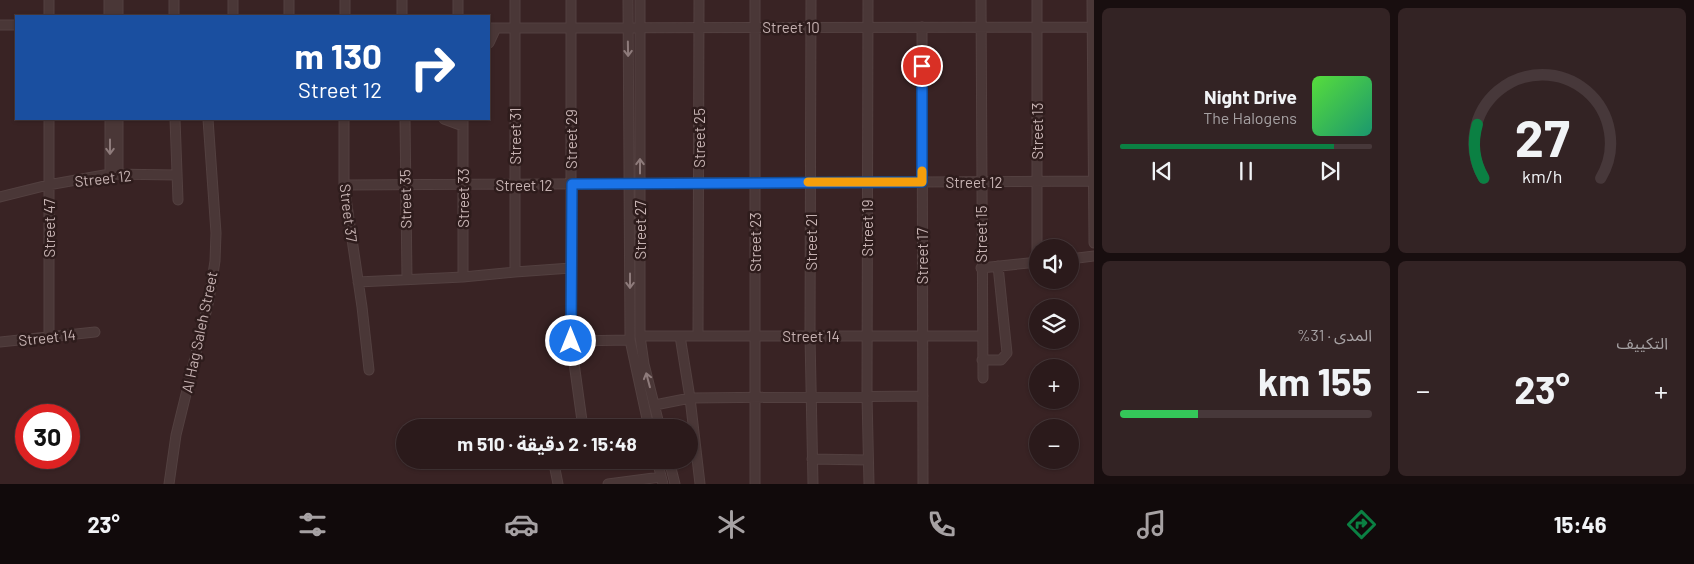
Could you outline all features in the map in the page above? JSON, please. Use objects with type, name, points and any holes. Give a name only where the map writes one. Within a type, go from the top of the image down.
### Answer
[{"type":"street","points":[[49,0],[49,15]]},
{"type":"street","points":[[109,0],[109,15]]},
{"type":"street","points":[[118,0],[118,15]]},
{"type":"street","points":[[174,0],[174,15]]},
{"type":"street","points":[[233,0],[233,15]]},
{"type":"street","points":[[289,0],[289,15]]},
{"type":"street","points":[[345,0],[345,15]]},
{"type":"street","points":[[402,0],[402,15]]},
{"type":"street","points":[[458,0],[458,15]]},
{"type":"street","name":"Street 31","points":[[515,0],[515,272]]},
{"type":"street","name":"Street 29","points":[[570,0],[571,341],[582,419]]},
{"type":"street","name":"Street 27","points":[[628,0],[630,340],[647,419]]},
{"type":"street","name":"Street 27","points":[[640,0],[640,336],[644,364],[658,419]]},
{"type":"street","name":"Street 25","points":[[698,336],[699,0]]},
{"type":"street","name":"Street 23","points":[[755,0],[754,397],[756,484]]},
{"type":"street","name":"Street 21","points":[[811,0],[810,336],[813,484]]},
{"type":"street","name":"Street 19","points":[[868,0],[867,396],[869,484]]},
{"type":"street","name":"Street 15","points":[[981,0],[983,378]]},
{"type":"street","name":"Street 13","points":[[1037,0],[1037,239]]},
{"type":"street","points":[[1092,0],[1094,243]]},
{"type":"street","points":[[0,25],[15,25]]},
{"type":"street","name":"Street 17","points":[[922,27],[923,484]]},
{"type":"street","name":"Street 10","points":[[492,28],[1093,27]]},
{"type":"street","name":"Street 47","points":[[49,120],[49,336]]},
{"type":"street","points":[[110,120],[114,174]]},
{"type":"street","points":[[114,174],[118,120]]},
{"type":"street","points":[[175,120],[178,200]]},
{"type":"street","name":"Al Hag Saleh Street","points":[[169,484],[176,435],[209,300],[215,261],[216,234],[208,120]]},
{"type":"street","name":"Street 37","points":[[344,120],[344,186],[362,307],[368,370]]},
{"type":"street","name":"Street 35","points":[[404,120],[407,279]]},
{"type":"street","points":[[450,120],[463,122]]},
{"type":"street","name":"Street 33","points":[[463,122],[463,278]]},
{"type":"street","name":"Street 12","points":[[0,198],[48,185],[114,174],[177,176]]},
{"type":"street","name":"Street 12","points":[[344,186],[699,182],[1093,181]]},
{"type":"street","points":[[1079,258],[1094,256]]},
{"type":"street","points":[[981,268],[1029,263]]},
{"type":"street","points":[[982,360],[999,360],[1004,358],[1007,353],[998,266]]},
{"type":"street","points":[[358,282],[463,278],[571,268]]},
{"type":"street","name":"Street 14","points":[[0,342],[95,332]]},
{"type":"street","name":"Street 14","points":[[640,336],[982,336]]},
{"type":"street","points":[[680,336],[690,398],[700,484]]},
{"type":"street","points":[[571,341],[630,340]]},
{"type":"street","points":[[654,405],[690,398],[923,396]]},
{"type":"street","points":[[812,459],[868,460]]},
{"type":"street","points":[[555,469],[558,484]]},
{"type":"street","points":[[671,469],[675,484]]},
{"type":"street","points":[[608,484],[662,480]]},
{"type":"slow traffic","points":[[808,182],[922,182],[922,171]]},
{"type":"route","points":[[571,341],[572,184],[922,182],[922,66]]}]
